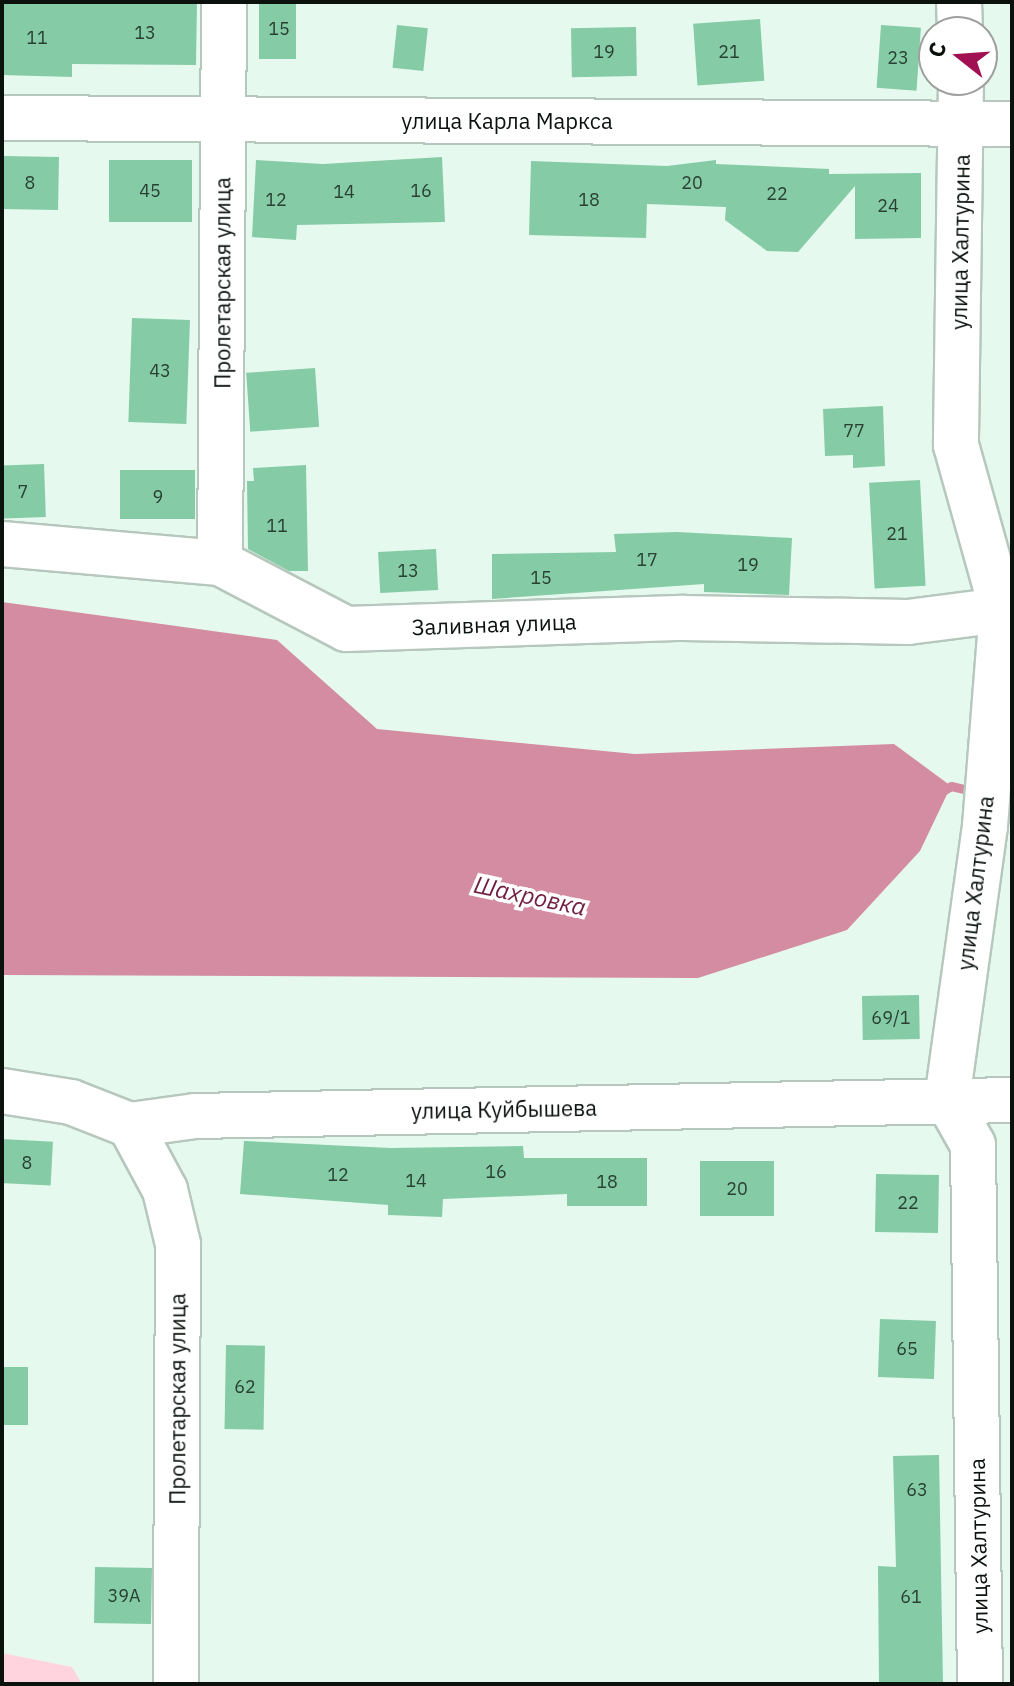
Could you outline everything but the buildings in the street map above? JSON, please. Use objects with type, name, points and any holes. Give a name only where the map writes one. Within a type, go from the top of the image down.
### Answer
[{"type":"street","name":"Пролетарская улица","points":[[220,563],[224,2]]},
{"type":"street","name":"улица Халтурина","points":[[961,96],[956,445],[1002,610],[985,826],[947,1099],[973,1145],[980,1684]]},
{"type":"street","name":"улица Карла Маркса","points":[[2,118],[1012,124]]},
{"type":"street","name":"Заливная улица","points":[[2,544],[220,563],[346,629],[684,618],[908,622],[1002,610]]},
{"type":"street","name":"улица Куйбышева","points":[[2,1091],[71,1102],[130,1125],[195,1116],[1012,1100]]},
{"type":"street","name":"Пролетарская улица","points":[[130,1125],[165,1190],[178,1244],[176,1684]]},
{"type":"shaded area","points":[[2,1653],[72,1667],[82,1684],[2,1684]]},
{"type":"water","points":[[2,602],[277,640],[377,729],[635,754],[894,744],[951,786],[920,851],[847,930],[698,978],[2,975]]},
{"type":"waterway","name":"Шахровка","points":[[943,791],[951,786],[978,792]]}]
